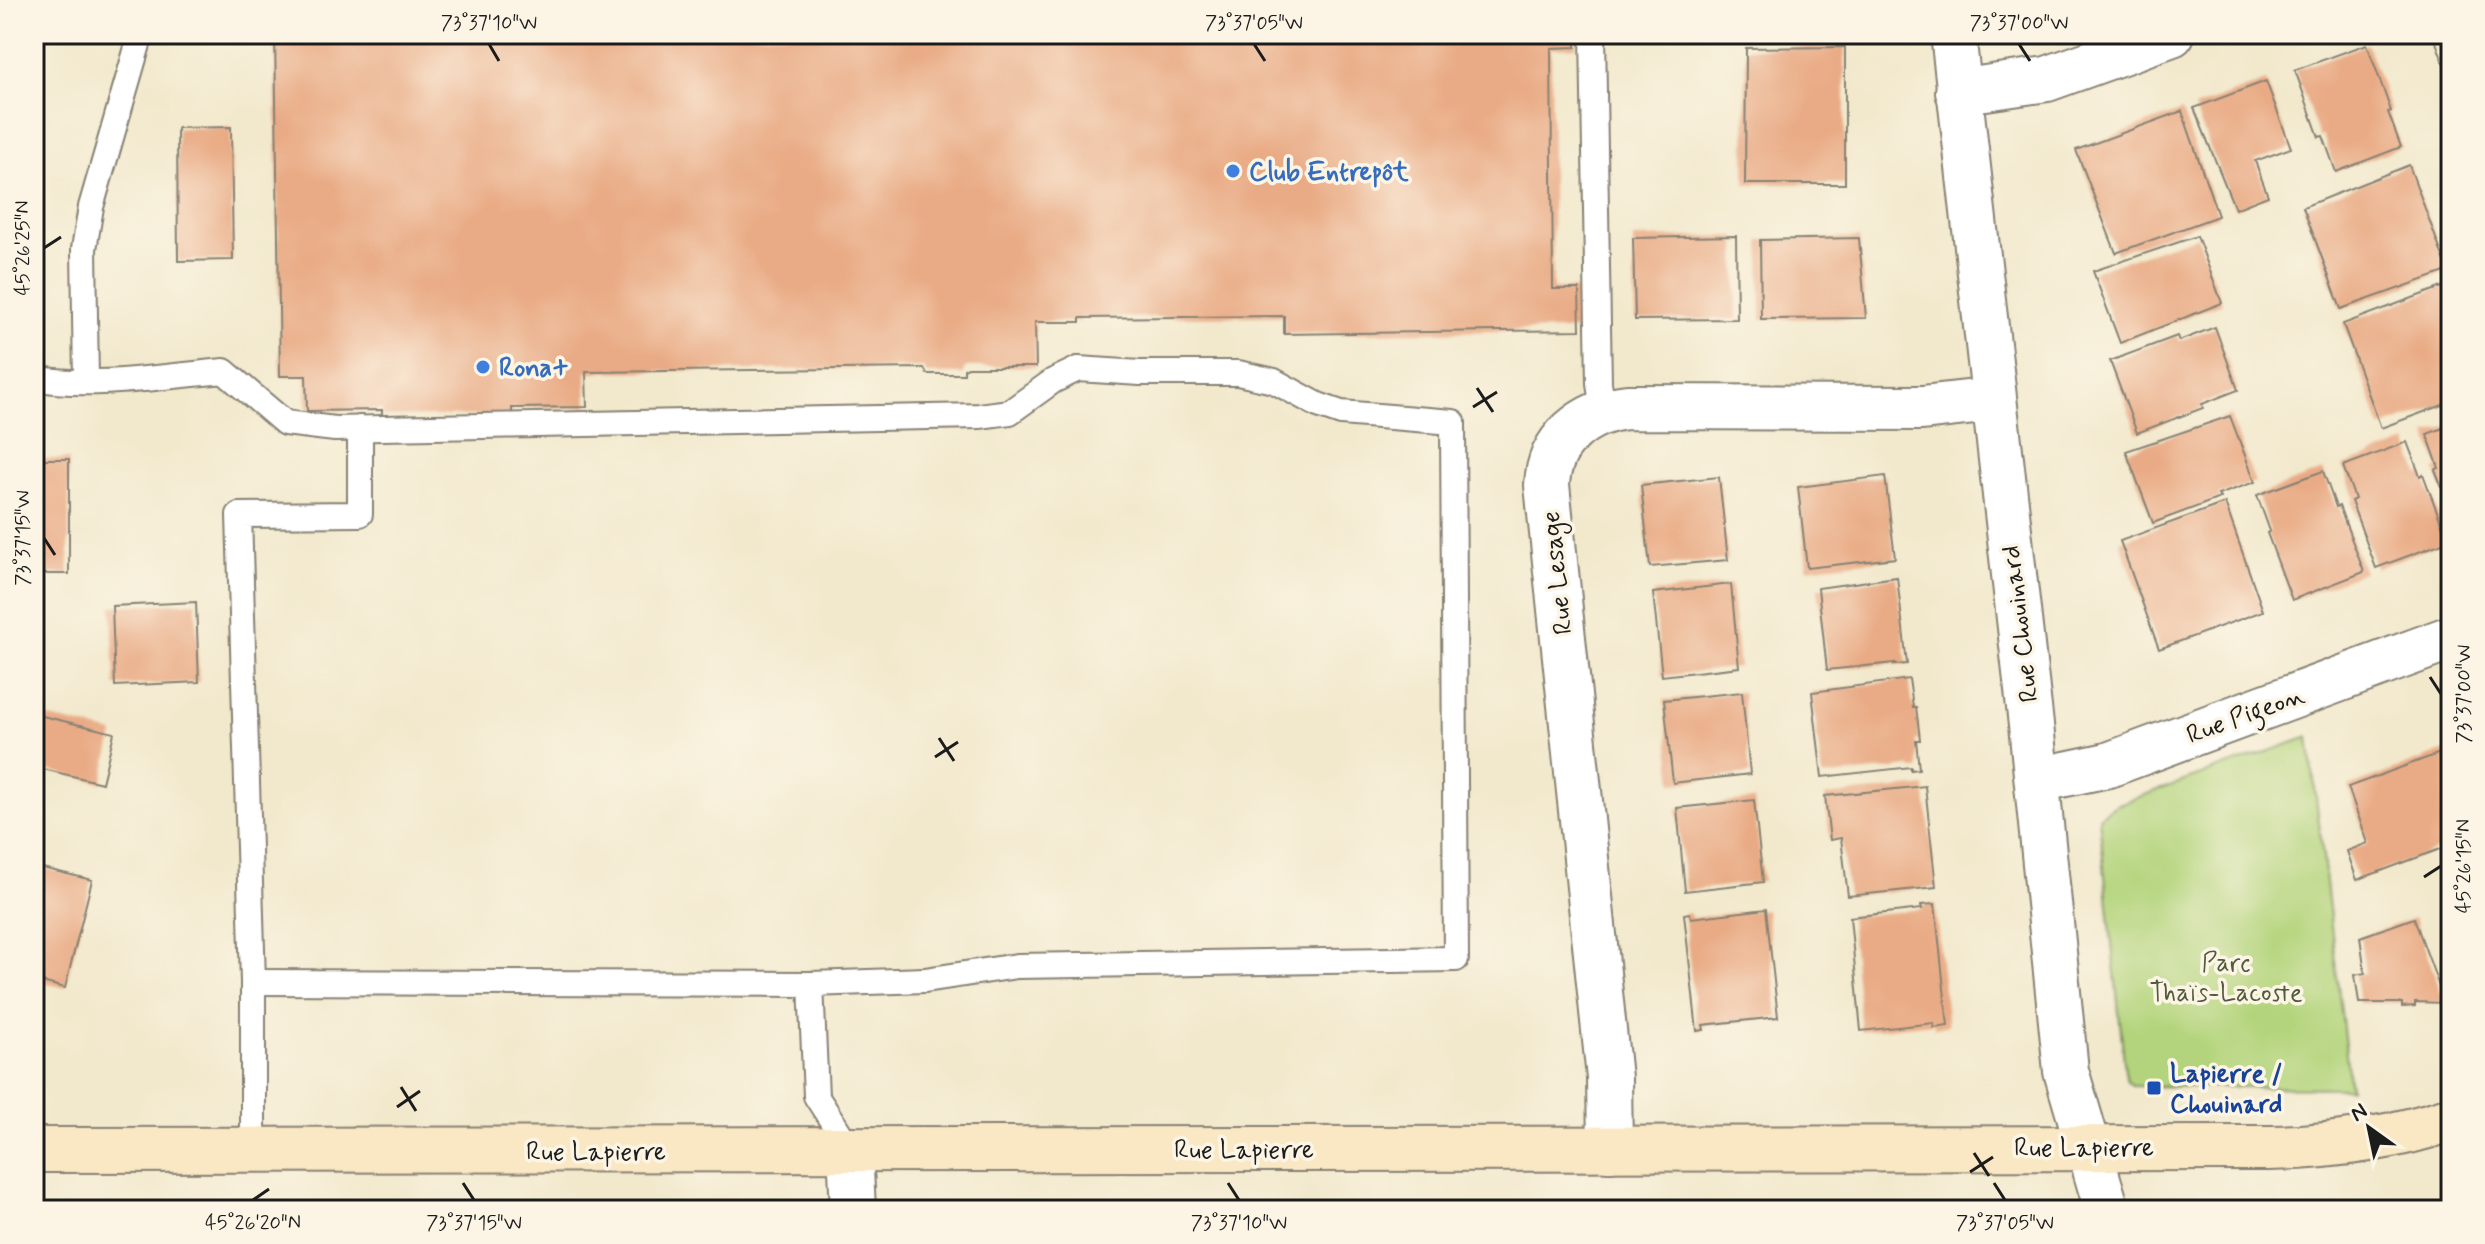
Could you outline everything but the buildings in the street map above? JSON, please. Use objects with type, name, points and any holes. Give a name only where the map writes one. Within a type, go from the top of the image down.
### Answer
[{"type":"street","name":"Rue Chouinard","points":[[1953,34],[2037,780],[2066,1071],[2107,1210]]},
{"type":"street","points":[[1958,92],[2047,79],[2172,34]]},
{"type":"street","name":"Rue Lesage","points":[[1610,1149],[1607,1063],[1547,485],[1551,459],[1557,447],[1577,425],[1603,411],[1650,406],[1922,408],[1993,400]]},
{"type":"street","name":"Rue Pigeon","points":[[2037,780],[2108,765],[2451,638]]},
{"type":"street","name":"Rue Lapierre","points":[[34,1150],[2269,1148],[2381,1139],[2451,1119]]},
{"type":"street","points":[[850,1149],[853,1210]]},
{"type":"lane","points":[[86,381],[84,249],[91,207],[141,34]]},
{"type":"lane","points":[[1593,34],[1599,376],[1603,411]]},
{"type":"lane","points":[[34,378],[86,381],[224,371],[285,423],[335,429],[979,416],[1010,412],[1053,381],[1078,369],[1140,373],[1238,373],[1274,381],[1318,405],[1341,413],[1453,422],[1456,959],[1017,966],[925,980],[811,984],[253,982]]},
{"type":"lane","points":[[253,1151],[253,982],[239,515],[360,514],[360,428]]},
{"type":"lane","points":[[811,984],[816,1096],[850,1149]]},
{"type":"green space","name":"Parc Thaïs-Lacoste","points":[[2309,737],[2350,1088],[2133,1086],[2127,1081],[2125,1071],[2099,817],[2116,805]]},
{"type":"place","name":"Club Entrepôt","points":[[1233,171]]},
{"type":"place","name":"Rona+","points":[[483,367]]},
{"type":"place","name":"Lapierre / Chouinard","points":[[2154,1088]]}]
